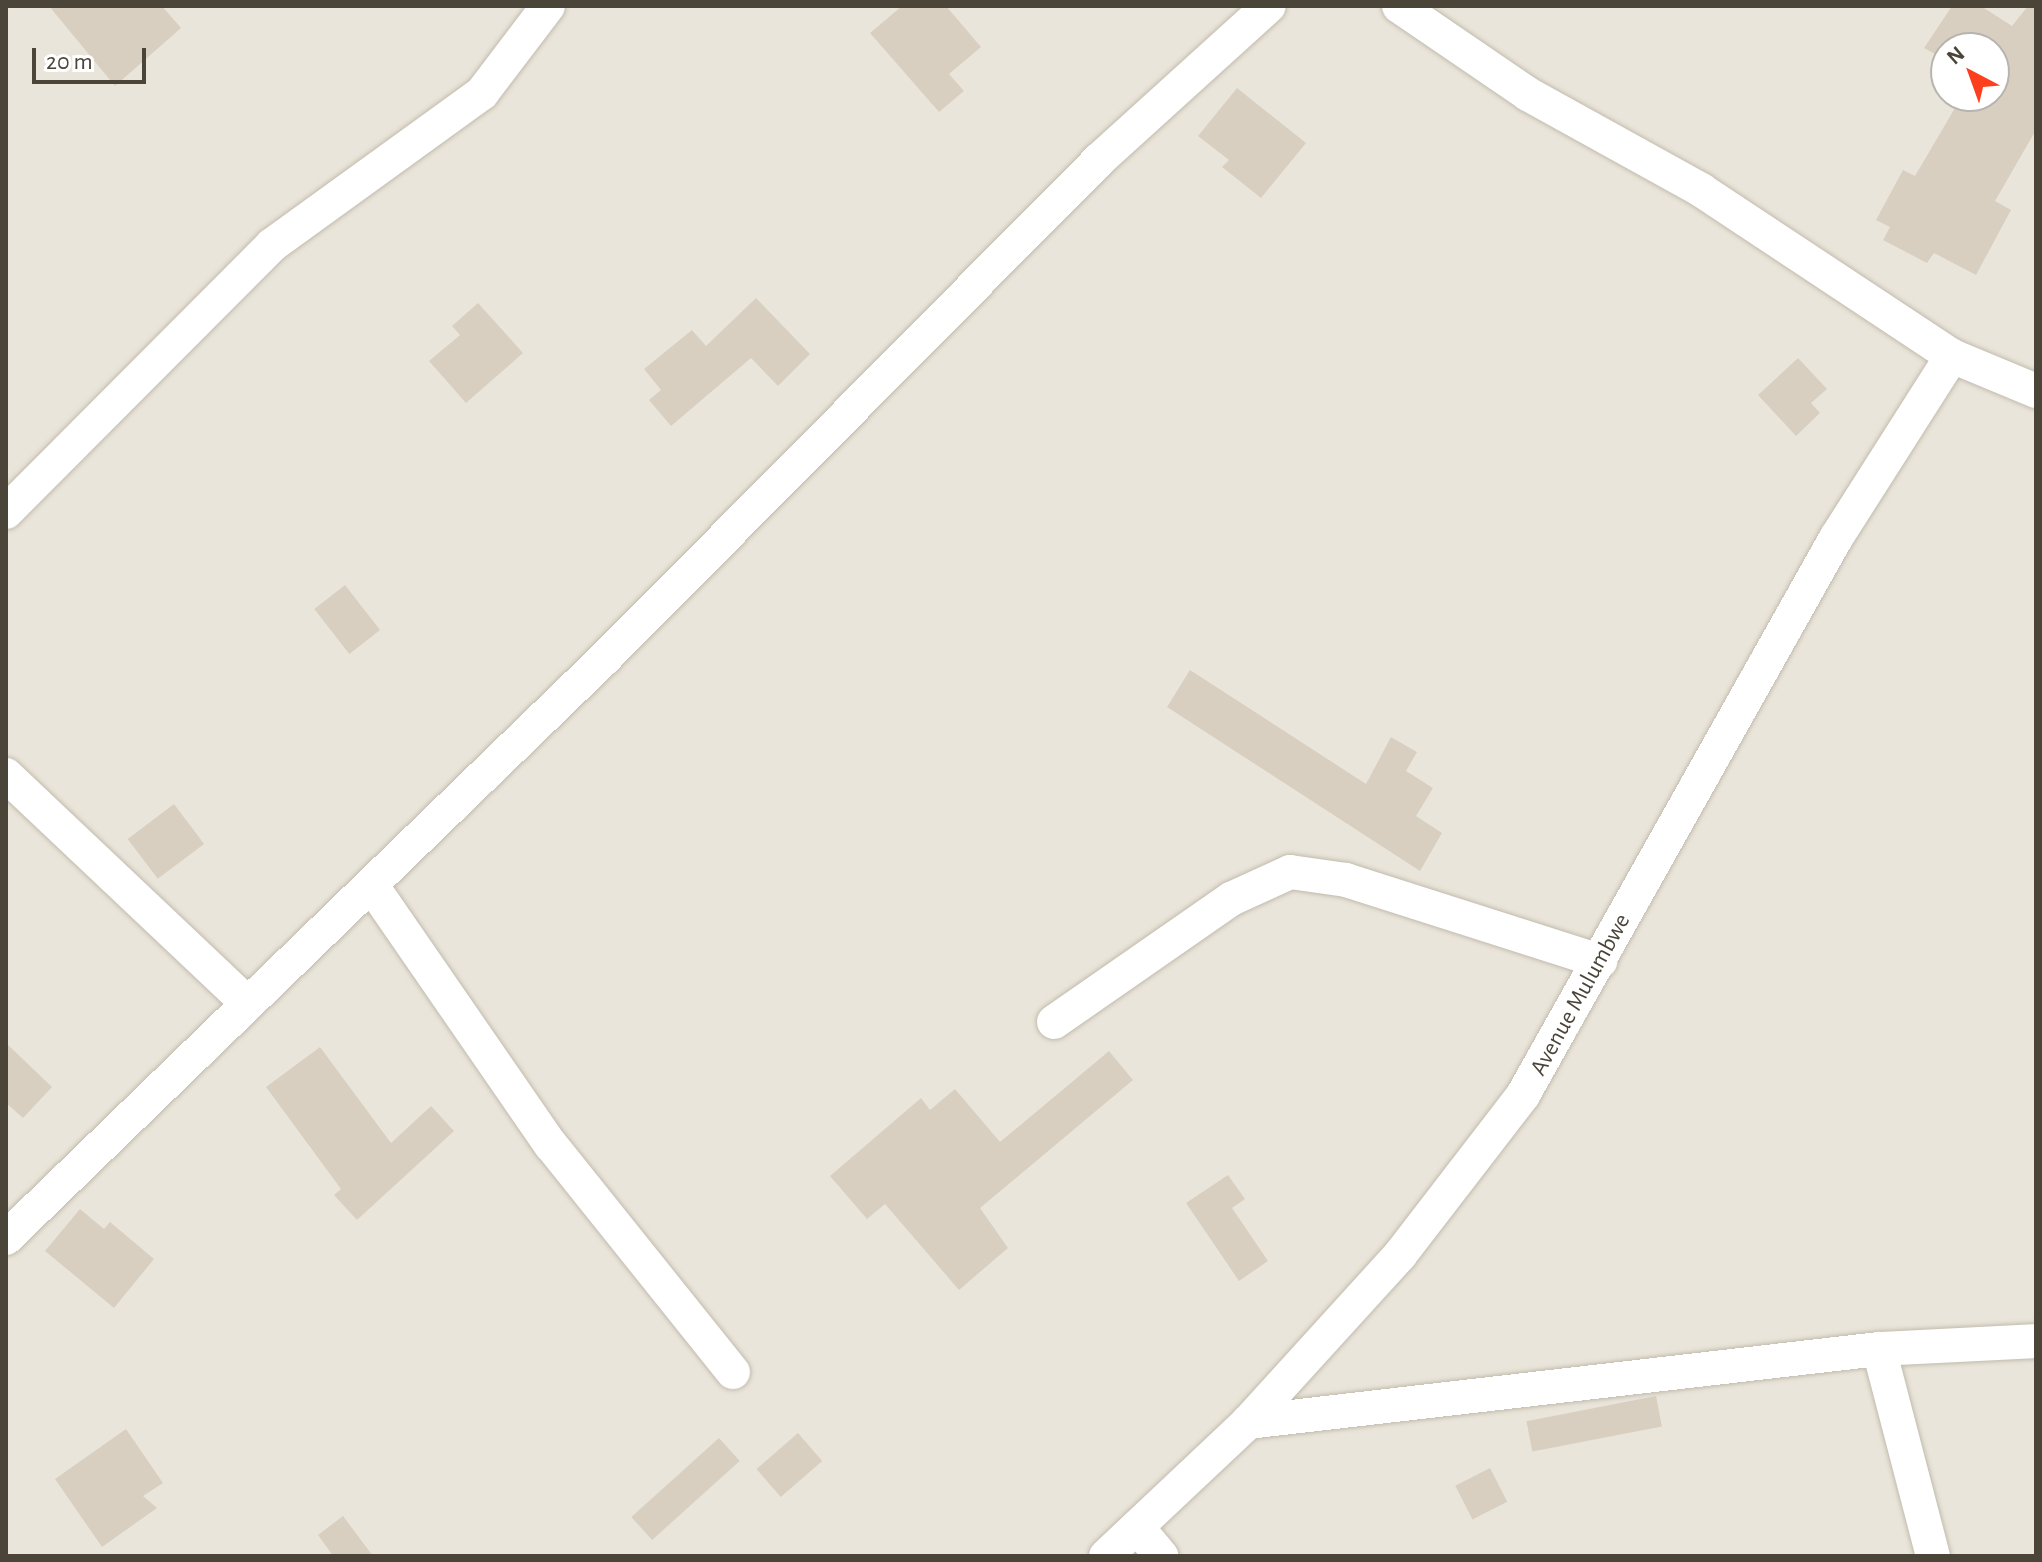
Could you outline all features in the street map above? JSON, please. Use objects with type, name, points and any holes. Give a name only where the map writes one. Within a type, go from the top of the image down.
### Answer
[{"type":"street","points":[[6,512],[272,245],[482,93],[548,6]]},
{"type":"street","points":[[6,1238],[245,1001],[372,886],[1012,245],[1269,6]]},
{"type":"street","points":[[1399,6],[1568,119],[1701,190],[1952,356],[2032,380]]},
{"type":"street","name":"Avenue Mulumbwe","points":[[1106,1556],[1248,1422],[1476,1161],[1523,1095],[1836,538],[1952,356]]},
{"type":"street","points":[[6,775],[245,1001]]},
{"type":"street","points":[[1054,1022],[1231,899],[1290,872],[1346,880],[1600,961]]},
{"type":"street","points":[[372,886],[551,1145],[733,1372]]},
{"type":"street","points":[[1248,1422],[1879,1349],[2036,1341]]},
{"type":"street","points":[[1879,1349],[1933,1556]]},
{"type":"street","points":[[1137,1527],[1161,1556]]},
{"type":"shaded area","points":[[6,6],[2036,6],[2036,1556],[6,1556]]},
{"type":"building","points":[[49,6],[162,6],[181,28],[115,86]]},
{"type":"building","points":[[902,6],[946,6],[981,47],[949,74],[964,91],[939,112],[870,33]]},
{"type":"building","points":[[1952,6],[1981,6],[2012,26],[2028,6],[2036,6],[2036,130],[1995,201],[2011,210],[1976,275],[1934,253],[1927,263],[1883,240],[1890,227],[1876,220],[1903,170],[1915,176],[1953,112],[2010,112],[2010,32],[1935,32]]},
{"type":"building","points":[[1237,88],[1306,143],[1261,198],[1222,167],[1229,160],[1198,136]]},
{"type":"building","points":[[756,298],[810,354],[778,386],[751,358],[671,426],[649,400],[661,390],[644,369],[692,330],[706,346]]},
{"type":"building","points":[[478,303],[523,353],[466,403],[429,361],[460,335],[452,326]]},
{"type":"building","points":[[1798,358],[1827,389],[1811,403],[1820,413],[1796,436],[1758,395]]},
{"type":"building","points":[[345,585],[380,630],[349,654],[314,609]]},
{"type":"building","points":[[1190,670],[1366,784],[1391,737],[1417,752],[1406,771],[1433,788],[1416,816],[1442,833],[1420,871],[1167,707]]},
{"type":"building","points":[[174,804],[204,844],[158,879],[128,839]]},
{"type":"building","points":[[6,1043],[52,1087],[23,1118],[6,1103]]},
{"type":"building","points":[[320,1047],[391,1143],[431,1106],[454,1131],[357,1220],[334,1195],[341,1189],[266,1087]]},
{"type":"building","points":[[1109,1051],[1133,1080],[980,1208],[1008,1248],[959,1290],[885,1204],[867,1219],[830,1176],[921,1098],[930,1110],[955,1089],[1000,1142]]},
{"type":"building","points":[[1228,1175],[1245,1199],[1232,1208],[1268,1261],[1239,1281],[1186,1203]]},
{"type":"building","points":[[80,1209],[104,1229],[110,1222],[154,1259],[114,1308],[45,1251]]},
{"type":"building","points":[[1656,1396],[1662,1426],[1532,1452],[1526,1421]]},
{"type":"building","points":[[126,1429],[163,1483],[143,1496],[157,1508],[102,1547],[55,1479]]},
{"type":"building","points":[[798,1433],[822,1461],[781,1497],[756,1469]]},
{"type":"building","points":[[719,1438],[740,1461],[652,1540],[631,1517]]},
{"type":"building","points":[[1490,1468],[1507,1502],[1473,1520],[1455,1486]]},
{"type":"building","points":[[343,1516],[373,1556],[333,1556],[318,1535]]}]
